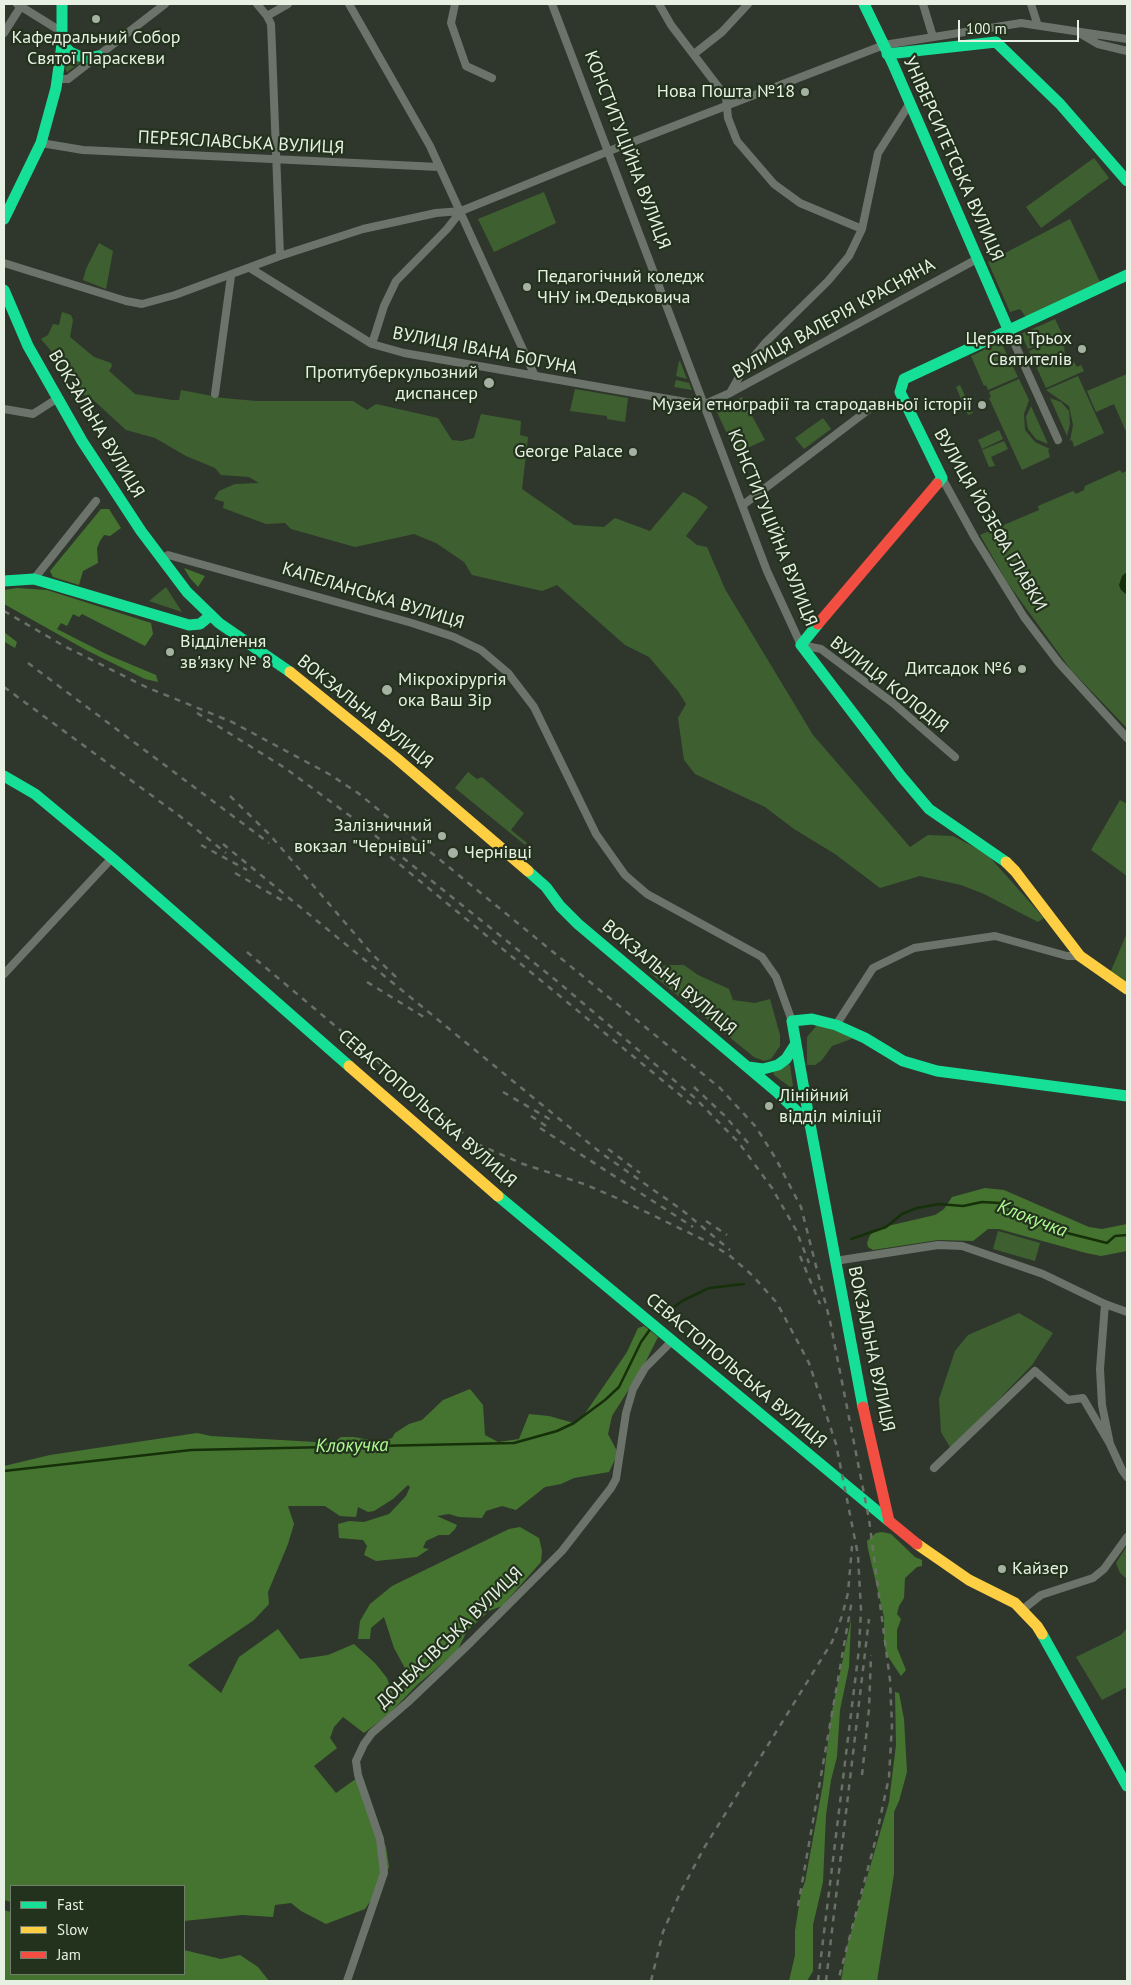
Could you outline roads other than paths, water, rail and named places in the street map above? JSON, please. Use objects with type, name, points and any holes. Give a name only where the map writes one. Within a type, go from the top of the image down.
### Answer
[{"type":"street","points":[[5,210],[32,166],[41,143],[57,79],[62,44],[62,4]]},
{"type":"street","points":[[57,79],[68,79],[165,4]]},
{"type":"street","points":[[257,4],[271,24],[280,256]]},
{"type":"street","points":[[267,16],[288,4]]},
{"type":"street","points":[[349,4],[430,146],[535,376]]},
{"type":"street","points":[[455,4],[451,23],[466,66],[492,78]]},
{"type":"street","name":"КОНСТИТУЦІЙНА ВУЛИЦЯ","points":[[552,4],[767,571],[801,646],[901,776],[929,809],[981,844],[1008,865],[1080,956],[1127,989]]},
{"type":"street","points":[[659,4],[671,25],[726,97],[728,118],[737,141],[785,194],[862,230]]},
{"type":"street","points":[[694,54],[722,32],[748,4]]},
{"type":"street","name":"УНІВЕРСИТЕТСЬКА ВУЛИЦЯ","points":[[864,4],[910,103],[1008,329]]},
{"type":"street","points":[[923,4],[933,37]]},
{"type":"street","points":[[1031,4],[1036,23]]},
{"type":"street","points":[[4,33],[19,5],[62,32]]},
{"type":"street","points":[[4,263],[126,302],[142,304],[231,276],[280,256],[363,228],[436,213],[461,211],[727,106],[885,50],[933,37],[1021,22],[1127,39]]},
{"type":"street","points":[[1074,30],[1098,44],[1127,51]]},
{"type":"street","points":[[885,50],[996,42],[1066,111],[1127,181]]},
{"type":"street","points":[[62,44],[70,52],[79,56],[89,58],[99,56]]},
{"type":"street","points":[[730,393],[744,368],[761,348],[839,269],[856,246],[862,230],[878,153],[910,103]]},
{"type":"street","name":"ПЕРЕЯСЛАВСЬКА ВУЛИЦЯ","points":[[41,143],[83,150],[276,161],[439,167]]},
{"type":"street","points":[[372,344],[384,306],[396,281],[447,230],[461,211]]},
{"type":"street","name":"ВУЛИЦЯ ВАЛЕРІЯ КРАСНЯНА","points":[[704,405],[730,393],[977,259]]},
{"type":"street","name":"ВУЛИЦЯ ІВАНА БОГУНА","points":[[250,268],[372,344],[404,353],[704,405]]},
{"type":"street","points":[[1058,440],[1008,329],[1127,275]]},
{"type":"street","points":[[215,394],[231,276]]},
{"type":"street","name":"ВОКЗАЛЬНА ВУЛИЦЯ","points":[[4,290],[28,346],[82,441],[162,559],[187,592],[238,637],[287,670],[395,757],[546,886],[560,906],[578,924],[748,1067],[810,1124],[816,1147],[834,1261],[859,1388],[889,1520]]},
{"type":"street","name":"ВУЛИЦЯ ЙОЗЕФА ГЛАВКИ","points":[[1008,329],[904,379],[900,392],[942,478],[1024,617],[1059,663],[1127,738]]},
{"type":"street","points":[[4,409],[33,414],[58,398]]},
{"type":"street","points":[[743,505],[868,410]]},
{"type":"street","points":[[801,646],[942,478]]},
{"type":"street","points":[[34,579],[96,501]]},
{"type":"street","name":"КАПЕЛАНСЬКА ВУЛИЦЯ","points":[[162,559],[168,554],[412,623],[454,637],[481,650],[508,673],[534,707],[596,834],[625,875],[647,894],[762,956],[776,977],[792,1021],[810,1124]]},
{"type":"street","points":[[4,581],[34,579],[170,621],[200,624],[211,615]]},
{"type":"street","name":"ВУЛИЦЯ КОЛОДІЯ","points":[[801,646],[821,649],[893,703],[955,757]]},
{"type":"street","name":"СЕВАСТОПОЛЬСЬКА ВУЛИЦЯ","points":[[4,776],[35,794],[112,858],[470,1172],[889,1520]]},
{"type":"street","points":[[4,974],[112,858]]},
{"type":"street","points":[[836,1025],[873,968],[914,948],[995,936],[1067,956],[1080,956]]},
{"type":"street","points":[[792,1021],[812,1019],[836,1025],[866,1038],[904,1061],[937,1072],[1127,1096]]},
{"type":"street","points":[[748,1067],[770,1068],[786,1059],[795,1045]]},
{"type":"street","points":[[770,1068],[767,1078],[770,1086]]},
{"type":"street","points":[[834,1261],[938,1244],[962,1246],[1043,1274],[1104,1304],[1127,1312]]},
{"type":"street","points":[[1104,1304],[1100,1369],[1102,1405],[1110,1444]]},
{"type":"street","name":"ДОНБАСІВСЬКА ВУЛИЦЯ","points":[[347,1981],[384,1873],[380,1839],[358,1775],[356,1762],[364,1744],[372,1733],[408,1702],[471,1642],[562,1551],[611,1488],[616,1479],[626,1413],[633,1389],[645,1368],[672,1341]]},
{"type":"street","points":[[934,1468],[1035,1372],[1068,1400],[1083,1398],[1127,1477]]},
{"type":"street","points":[[889,1520],[919,1546],[969,1580],[1015,1603],[1037,1626],[1127,1786]]},
{"type":"street","points":[[1022,1610],[1041,1595],[1093,1578],[1104,1569],[1127,1537]]},
{"type":"waterway","name":"Клокучка","points":[[851,1239],[886,1227],[902,1214],[917,1208],[939,1204],[963,1206],[982,1202],[1000,1203],[1039,1219],[1051,1229],[1107,1243],[1115,1236],[1127,1235]]},
{"type":"waterway","points":[[661,1317],[682,1301],[709,1288],[744,1284]]},
{"type":"waterway","name":"Клокучка","points":[[4,1471],[191,1450],[514,1443],[557,1431],[574,1423],[605,1400],[619,1387],[641,1342],[651,1328]]},
{"type":"railway","points":[[4,611],[64,646],[146,687],[232,722],[329,774],[358,793],[720,1088],[756,1127],[776,1159],[801,1207],[830,1321],[869,1519],[890,1680],[892,1725],[889,1777],[875,1842],[838,1981]]},
{"type":"railway","points":[[28,663],[269,843]]},
{"type":"railway","points":[[4,687],[181,817],[226,853]]},
{"type":"railway","points":[[197,713],[285,768],[357,821],[558,982],[695,1098],[739,1143],[772,1188],[796,1230],[809,1263]]},
{"type":"railway","points":[[230,796],[270,835],[372,954],[398,979]]},
{"type":"railway","points":[[223,844],[601,1153],[682,1210],[730,1250]]},
{"type":"railway","points":[[201,845],[247,870]]},
{"type":"railway","points":[[381,849],[696,1108]]},
{"type":"railway","points":[[235,873],[285,902]]},
{"type":"railway","points":[[247,952],[475,1143],[523,1164],[584,1184],[704,1240],[729,1255],[752,1275],[777,1303],[809,1363],[836,1444],[858,1555],[861,1610],[859,1648]]},
{"type":"railway","points":[[367,982],[427,1019]]},
{"type":"railway","points":[[694,1087],[725,1116],[749,1144]]},
{"type":"railway","points":[[503,1092],[551,1120]]},
{"type":"railway","points":[[531,1116],[549,1128]]},
{"type":"railway","points":[[540,1128],[693,1227]]},
{"type":"railway","points":[[608,1149],[640,1173]]},
{"type":"railway","points":[[706,1221],[727,1235]]},
{"type":"railway","points":[[800,1256],[820,1304]]},
{"type":"railway","points":[[651,1981],[663,1932],[680,1893],[704,1848],[832,1642],[848,1593],[852,1546]]},
{"type":"railway","points":[[798,1906],[852,1600]]},
{"type":"railway","points":[[826,1981],[869,1619]]},
{"type":"railway","points":[[818,1981],[860,1641]]},
{"type":"railway","points":[[862,1775],[869,1709],[871,1655]]},
{"type":"place","name":"Кафедральний Собор Святої Параскеви","points":[[96,19]]},
{"type":"place","name":"Нова Пошта №18","points":[[805,92]]},
{"type":"place","name":"Педагогічний коледж ЧНУ ім.Федьковича","points":[[527,287]]},
{"type":"place","name":"Церква Трьох Святителів","points":[[1082,349]]},
{"type":"place","name":"Протитуберкульозний диспансер","points":[[489,383]]},
{"type":"place","name":"Музей етнографії та стародавньої історії","points":[[982,405]]},
{"type":"place","name":"George Palace","points":[[633,452]]},
{"type":"place","name":"Відділення зв'язку № 8","points":[[170,652]]},
{"type":"place","name":"Дитсадок №6","points":[[1022,669]]},
{"type":"place","name":"Мікрохірургія ока Ваш Зір","points":[[387,690]]},
{"type":"place","name":"Залізничний вокзал \"Чернівці\"","points":[[442,836]]},
{"type":"place","name":"Чернівці","points":[[453,853]]},
{"type":"place","name":"Лінійний відділ міліції","points":[[769,1106]]},
{"type":"place","name":"Кайзер","points":[[1002,1569]]}]
